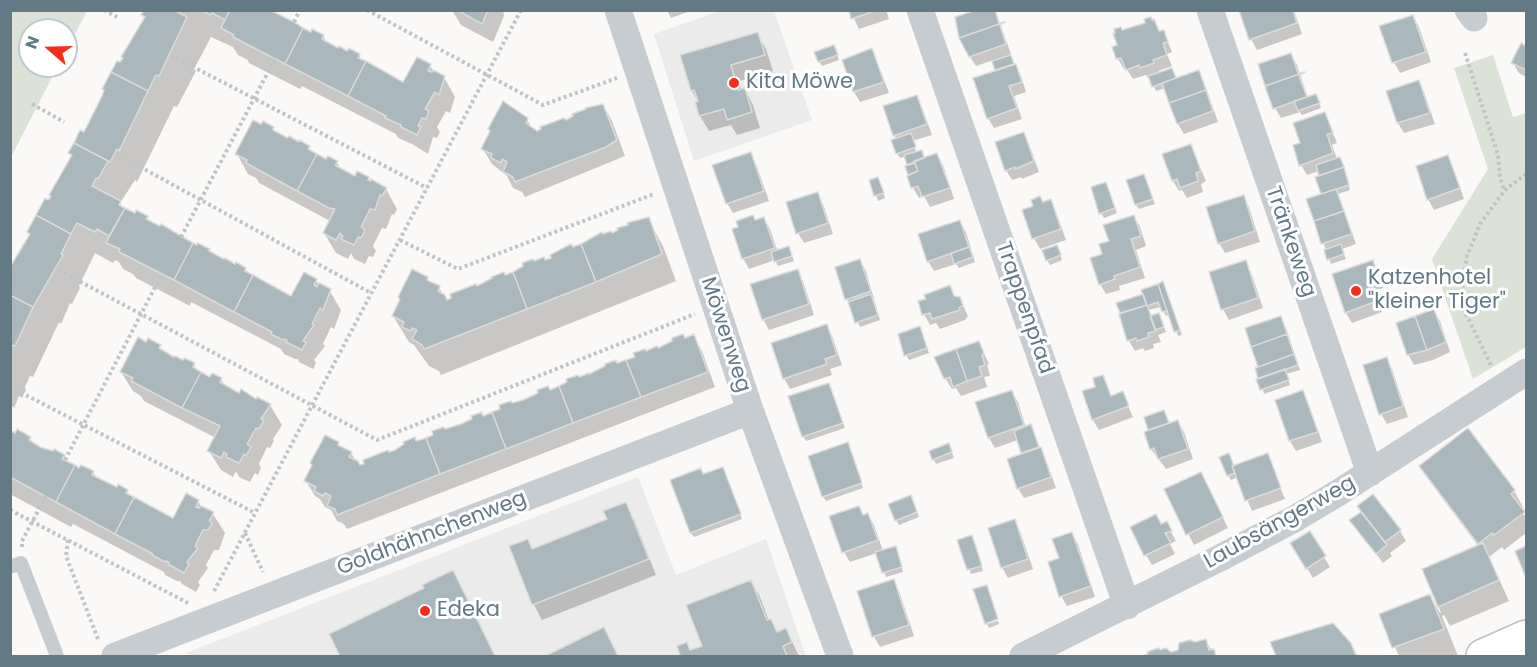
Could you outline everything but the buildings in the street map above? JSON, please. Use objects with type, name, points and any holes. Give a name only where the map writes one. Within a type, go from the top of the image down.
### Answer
[{"type":"main road","points":[[1483,657],[1527,637]]},
{"type":"street","name":"Möwenweg","points":[[618,10],[750,411],[840,657]]},
{"type":"street","name":"Trappenpfad","points":[[920,10],[1127,606]]},
{"type":"street","name":"Tränkeweg","points":[[1210,10],[1370,473]]},
{"type":"street","name":"Laubsängerweg","points":[[1023,657],[1296,518],[1527,372]]},
{"type":"street","name":"Goldhähnchenweg","points":[[106,648],[200,617],[750,411]]},
{"type":"lane","points":[[16,565],[57,657]]},
{"type":"path","points":[[104,10],[118,18]]},
{"type":"path","points":[[294,22],[300,10]]},
{"type":"path","points":[[367,10],[543,105],[638,71]]},
{"type":"path","points":[[10,510],[68,540],[200,617],[521,10]]},
{"type":"path","points":[[1465,52],[1498,155],[1500,178],[1504,190]]},
{"type":"path","points":[[176,58],[427,188]]},
{"type":"path","points":[[181,237],[275,59]]},
{"type":"path","points":[[32,104],[64,122]]},
{"type":"path","points":[[124,158],[371,293]]},
{"type":"path","points":[[1495,374],[1464,310],[1462,289],[1467,256],[1480,224],[1504,190],[1527,174]]},
{"type":"path","points":[[399,240],[458,269],[676,186]]},
{"type":"path","points":[[64,273],[377,440],[715,306]]},
{"type":"path","points":[[65,460],[162,274]]},
{"type":"path","points":[[10,387],[255,513]]},
{"type":"path","points":[[16,565],[22,541],[45,496]]},
{"type":"path","points":[[245,532],[263,573]]},
{"type":"path","points":[[68,540],[66,556],[106,648]]},
{"type":"shaded area","points":[[11,10],[87,11],[78,28],[78,18],[18,18],[18,78],[52,78],[11,157]]},
{"type":"shaded area","name":"Kita Möwe","points":[[720,11],[774,11],[812,120],[694,161],[654,34]]},
{"type":"shaded area","points":[[1493,55],[1513,117],[1526,113],[1526,347],[1473,379],[1432,259],[1488,169],[1454,68]]},
{"type":"shaded area","points":[[638,477],[676,575],[766,539],[806,656],[188,656],[186,653]]},
{"type":"place","name":"Kita Möwe","points":[[734,83]]},
{"type":"place","name":"Katzenhotel \"kleiner Tiger\"","points":[[1356,291]]},
{"type":"place","name":"Edeka","points":[[425,611]]}]
